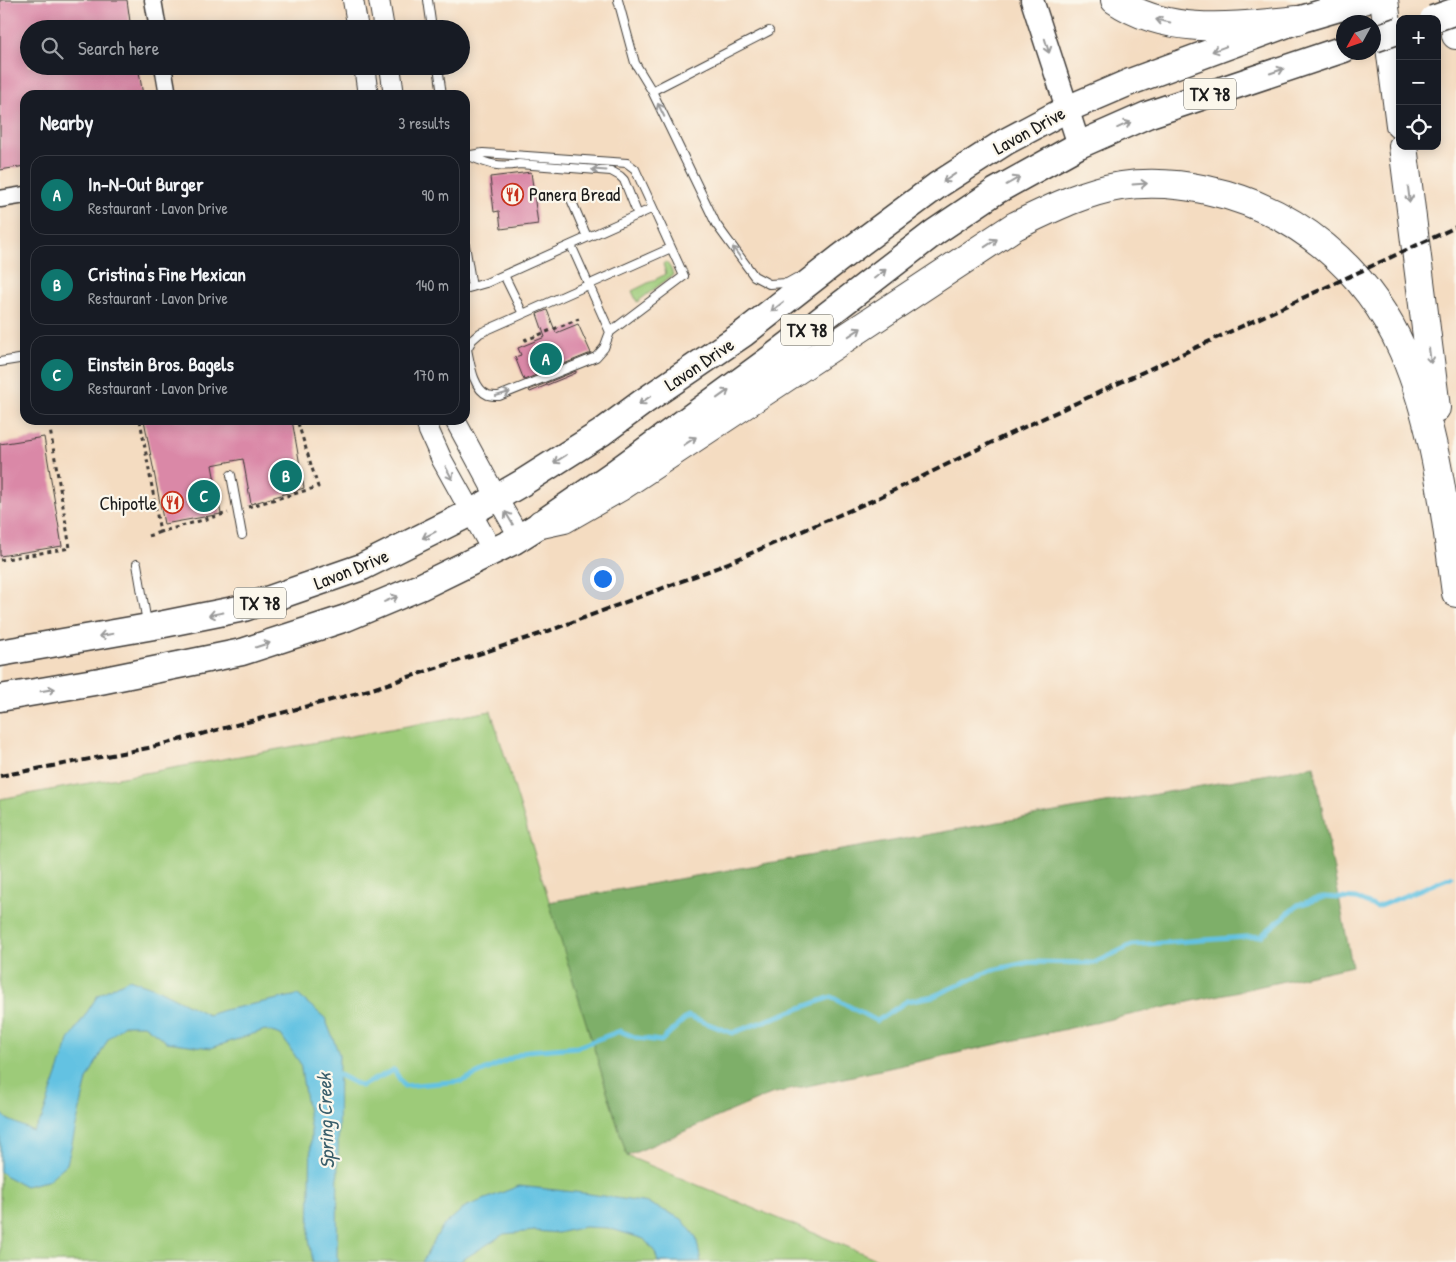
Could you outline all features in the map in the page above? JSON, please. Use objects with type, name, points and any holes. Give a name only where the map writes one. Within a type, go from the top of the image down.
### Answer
[{"type":"highway","points":[[1115,0],[1125,7],[1153,19],[1189,26],[1223,27],[1298,20]]},
{"type":"highway","points":[[1384,0],[1397,105]]},
{"type":"highway","points":[[1453,0],[1456,35]]},
{"type":"highway","points":[[1403,150],[1442,450],[1444,499],[1456,593]]},
{"type":"highway","points":[[531,531],[564,518],[620,487],[1016,226],[1056,206],[1088,194],[1121,186],[1147,184],[1188,186],[1250,202],[1285,218],[1303,230],[1327,248],[1348,268],[1368,290],[1389,321],[1403,351],[1425,412],[1444,499]]},
{"type":"main road","points":[[1032,0],[1079,145]]},
{"type":"main road","name":"Lavon Drive","points":[[0,653],[244,608],[354,570],[445,527],[497,498],[601,433],[743,334],[938,185],[1005,142],[1067,109],[1130,82],[1298,20],[1355,4]]},
{"type":"main road","points":[[1441,16],[1456,11]]},
{"type":"main road","points":[[1381,37],[1396,31]]},
{"type":"main road","name":"Lavon Drive","points":[[0,698],[100,681],[242,652],[346,618],[420,587],[493,552],[531,531],[612,475],[769,360],[935,232],[996,192],[1079,145],[1147,115],[1336,52]]},
{"type":"street","points":[[153,0],[156,20]]},
{"type":"street","points":[[353,0],[356,20]]},
{"type":"street","points":[[379,0],[382,20]]},
{"type":"street","points":[[165,75],[167,90]]},
{"type":"street","points":[[365,75],[367,90]]},
{"type":"street","points":[[391,75],[393,90]]},
{"type":"street","points":[[0,199],[20,196]]},
{"type":"street","points":[[428,425],[442,460],[493,552]]},
{"type":"street","points":[[458,425],[497,498],[531,531]]},
{"type":"lane","points":[[428,0],[431,20]]},
{"type":"lane","points":[[618,0],[635,63],[652,91],[716,224],[754,276],[769,284],[787,282],[805,273]]},
{"type":"lane","points":[[652,91],[769,31]]},
{"type":"lane","points":[[439,75],[441,90]]},
{"type":"lane","points":[[470,155],[484,153],[627,163],[635,169],[684,276],[610,332],[604,348],[596,357],[499,396],[488,395],[479,389],[470,362]]},
{"type":"lane","points":[[470,157],[488,164],[505,166],[519,164],[611,171],[624,180],[638,215]]},
{"type":"lane","points":[[570,197],[587,237]]},
{"type":"lane","points":[[470,287],[486,283],[653,208]]},
{"type":"lane","points":[[814,268],[866,239]]},
{"type":"lane","points":[[571,245],[610,332]]},
{"type":"lane","points":[[470,344],[480,333],[671,248]]},
{"type":"lane","points":[[504,275],[523,314]]},
{"type":"lane","points":[[0,362],[20,359]]},
{"type":"lane","points":[[231,475],[242,535]]},
{"type":"lane","points":[[137,564],[148,627]]},
{"type":"path","points":[[525,338],[526,340],[579,319]]},
{"type":"path","points":[[141,425],[160,532]]},
{"type":"path","points":[[148,536],[318,487],[299,425]]},
{"type":"path","points":[[0,560],[70,548],[50,430]]},
{"type":"green space","points":[[665,262],[670,267],[673,275],[637,302],[632,291],[666,274],[663,264]]},
{"type":"green space","points":[[491,711],[627,1156],[884,1262],[0,1262],[0,799]]},
{"type":"green space","points":[[1314,766],[1352,966],[771,1094],[627,1156],[549,902]]},
{"type":"water","name":"Spring Creek","points":[[129,979],[155,988],[208,1015],[298,995],[325,1018],[339,1054],[337,1256],[339,1262],[313,1262],[309,1239],[311,1132],[300,1063],[281,1035],[265,1030],[211,1048],[167,1042],[144,1025],[124,1025],[108,1039],[87,1080],[67,1164],[47,1181],[25,1186],[0,1171],[0,1111],[7,1119],[33,1131],[42,1118],[69,1040],[98,995]]},
{"type":"water","points":[[519,1186],[648,1203],[682,1219],[696,1237],[701,1262],[658,1262],[655,1252],[644,1239],[608,1228],[584,1227],[558,1233],[535,1231],[504,1234],[459,1262],[422,1262],[442,1227],[465,1207]]},
{"type":"building","points":[[0,0],[127,0],[130,20],[20,20],[20,75],[140,75],[142,90],[20,90],[20,167],[0,170]]},
{"type":"building","name":"Panera Bread","points":[[531,172],[538,224],[501,229],[499,211],[494,212],[490,177]]},
{"type":"building","points":[[547,310],[556,333],[578,324],[591,353],[524,380],[515,357],[521,355],[518,348],[545,337],[537,314]]},
{"type":"building","points":[[576,371],[576,373],[530,392],[529,390]]},
{"type":"building","points":[[145,425],[293,425],[304,488],[251,504],[243,459],[212,465],[221,514],[164,524]]},
{"type":"building","points":[[44,437],[62,546],[0,556],[0,444]]},
{"type":"waterway","name":"Spring Creek","points":[[333,1072],[361,1086],[394,1070],[404,1086],[462,1081],[527,1051],[577,1047],[620,1031],[637,1038],[661,1041],[688,1016],[732,1033],[831,997],[877,1021],[907,1001],[934,996],[992,970],[1030,962],[1094,963],[1132,945],[1261,936],[1298,905],[1324,897],[1356,899],[1377,907],[1451,877]]},
{"type":"railway","points":[[0,776],[148,748],[369,690],[546,632],[719,567],[876,499],[1007,435],[1456,227]]},
{"type":"place","name":"Panera Bread","points":[[513,194]]},
{"type":"place","name":"In-N-Out Burger","points":[[546,359]]},
{"type":"place","name":"Cristina's Fine Mexican","points":[[286,476]]},
{"type":"place","name":"Einstein Bros. Bagels","points":[[204,496]]},
{"type":"place","name":"Chipotle","points":[[173,503]]}]
